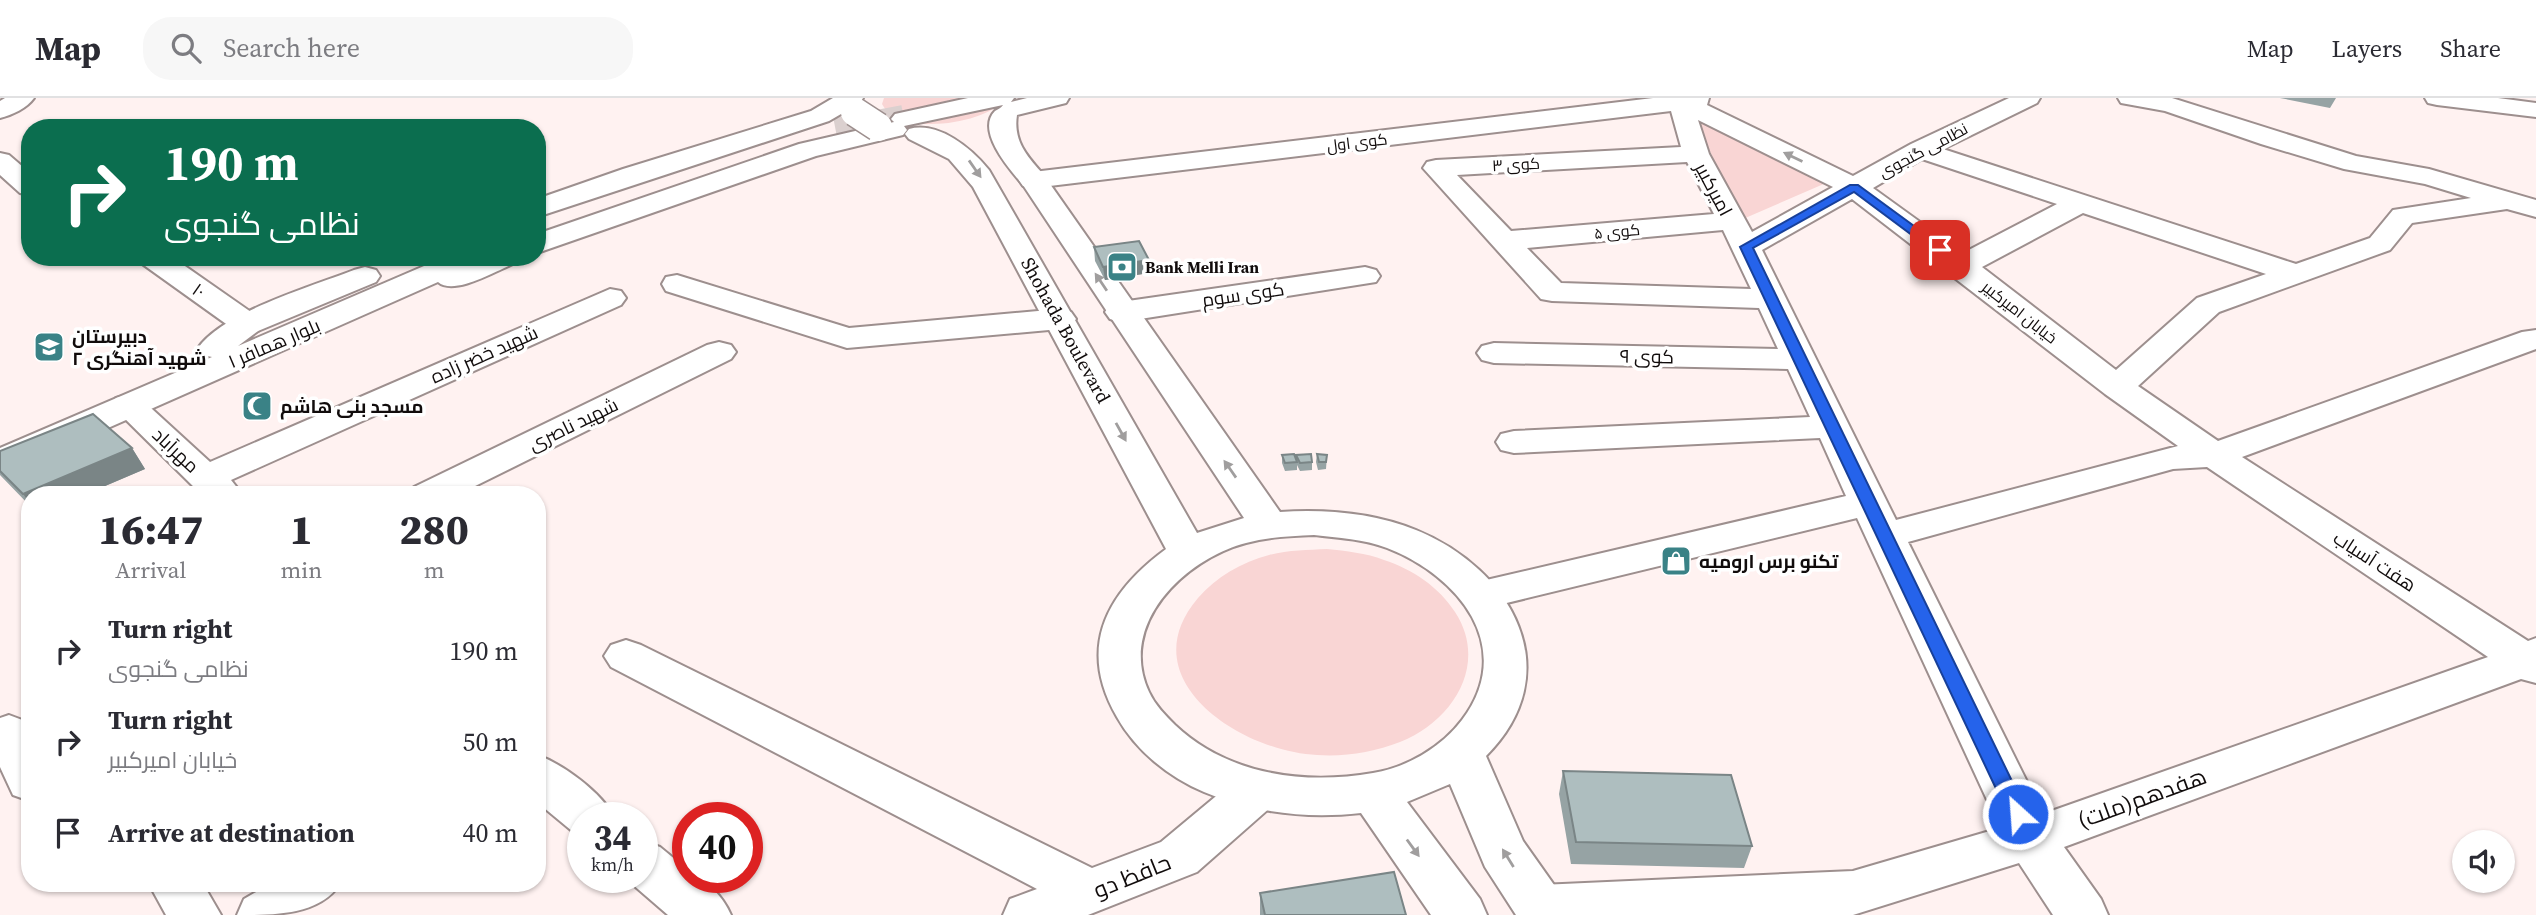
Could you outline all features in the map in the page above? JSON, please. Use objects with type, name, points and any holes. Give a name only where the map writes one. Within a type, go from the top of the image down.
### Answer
[{"type":"street","points":[[0,111],[22,98]]},
{"type":"street","points":[[898,124],[962,98]]},
{"type":"street","points":[[546,206],[633,175],[843,119],[970,129],[1010,105],[1057,98]]},
{"type":"street","name":"کوی اول","points":[[1033,180],[1710,98]]},
{"type":"street","points":[[2130,98],[2179,102],[2270,139],[2353,163],[2429,177],[2523,205]]},
{"type":"street","points":[[2437,98],[2536,110]]},
{"type":"street","name":"امیرکبیر","points":[[1677,100],[1696,154],[1771,299],[2030,839],[2082,915]]},
{"type":"street","name":"خیابان امیرکبیر","points":[[1677,100],[1854,187],[2117,387],[2214,455]]},
{"type":"street","name":"نظامی گنجوی","points":[[1738,234],[1854,187],[2007,101]]},
{"type":"street","points":[[1010,105],[1002,128],[1005,145],[1033,180],[1269,526]]},
{"type":"street","points":[[546,217],[843,119]]},
{"type":"street","points":[[546,227],[843,119]]},
{"type":"street","points":[[546,241],[808,150],[843,119]]},
{"type":"street","name":"Shohada Boulevard","points":[[898,124],[947,144],[969,160],[987,187],[1188,553]]},
{"type":"street","points":[[1920,150],[2296,274]]},
{"type":"street","name":"کوی ۳","points":[[1503,241],[1436,168],[1696,154]]},
{"type":"street","points":[[0,161],[21,179]]},
{"type":"street","points":[[1961,266],[2082,202]]},
{"type":"street","points":[[2117,387],[2208,305],[2380,244],[2403,216],[2523,205]]},
{"type":"street","name":"کوی ۵","points":[[1503,241],[1738,234]]},
{"type":"street","points":[[1503,241],[1552,292],[1771,299]]},
{"type":"street","name":"۱۰","points":[[165,266],[247,324]]},
{"type":"street","points":[[226,354],[247,324],[390,266]]},
{"type":"street","name":"بلوار همافر ۱","points":[[0,462],[128,405],[226,354],[420,266]]},
{"type":"street","name":"بلوار همافر ۱","points":[[0,436],[226,354],[448,266]]},
{"type":"street","points":[[226,354],[286,347],[483,266]]},
{"type":"street","name":"کوی سوم","points":[[1121,312],[1365,276]]},
{"type":"street","points":[[677,284],[847,338],[1060,319]]},
{"type":"street","name":"شهید خضر زاده","points":[[217,486],[610,298]]},
{"type":"street","points":[[1482,595],[1876,519],[2171,458],[2214,455],[2534,339]]},
{"type":"street","name":"شهید ناصری","points":[[445,486],[719,352]]},
{"type":"street","name":"کوی ۹","points":[[1494,354],[1800,359]]},
{"type":"street","name":"مهرآباد","points":[[128,405],[214,486]]},
{"type":"street","points":[[1514,442],[1832,427]]},
{"type":"street","name":"هفت آسیاب","points":[[2214,455],[2533,661]]},
{"type":"street","points":[[1314,523],[1359,527],[1402,539],[1440,558],[1482,595],[1495,614],[1507,649],[1505,685],[1490,721],[1461,753],[1406,783],[1373,793],[1314,798],[1256,791],[1205,772],[1164,746],[1136,712],[1121,676],[1121,640],[1133,606],[1156,577],[1188,553],[1226,536],[1269,526],[1314,523]]},
{"type":"street","points":[[626,656],[1091,892]]},
{"type":"street","name":"هفدهم(ملت)","points":[[1542,911],[1853,893],[2030,839],[2533,661]]},
{"type":"street","points":[[13,731],[21,755]]},
{"type":"street","points":[[1461,753],[1503,852],[1542,911]]},
{"type":"street","points":[[546,781],[571,802]]},
{"type":"street","name":"حافظ دو","points":[[1029,915],[1179,857],[1256,791]]},
{"type":"street","points":[[1373,793],[1461,915]]},
{"type":"street","points":[[658,876],[700,914]]},
{"type":"street","points":[[180,892],[195,915]]},
{"type":"street","points":[[263,915],[301,892]]},
{"type":"shaded area","points":[[884,98],[1006,98],[981,115],[943,124],[923,124],[906,121],[891,114],[882,104]]},
{"type":"shaded area","points":[[1693,117],[1826,183],[1743,219]]},
{"type":"shaded area","points":[[1327,549],[1377,558],[1405,568],[1424,580],[1449,603],[1465,632],[1467,670],[1450,705],[1419,733],[1380,749],[1317,755],[1288,751],[1257,741],[1228,726],[1204,706],[1185,683],[1177,657],[1180,628],[1198,598],[1221,577],[1239,566],[1269,555]]},
{"type":"building","points":[[1139,241],[1149,260],[1103,267],[1094,247]]},
{"type":"building","points":[[93,414],[132,448],[42,486],[21,486],[21,492],[0,471],[0,451]]},
{"type":"building","points":[[1294,454],[1297,462],[1285,463],[1282,455]]},
{"type":"building","points":[[1311,454],[1312,462],[1300,463],[1296,455]]},
{"type":"building","points":[[1317,454],[1327,455],[1326,462],[1319,462]]},
{"type":"building","points":[[1563,771],[1731,775],[1752,846],[1576,842]]},
{"type":"building","points":[[1394,872],[1406,915],[1265,915],[1260,893]]},
{"type":"tunnel","points":[[836,132],[904,119]]},
{"type":"place","name":"Bank Melli Iran","points":[[1122,267]]},
{"type":"place","name":"دبیرستان شهید آهنگری ۲","points":[[49,347]]},
{"type":"place","name":"مسجد بنی هاشم","points":[[257,406]]},
{"type":"place","name":"تکنو برس ارومیه","points":[[1676,561]]},
{"type":"route","points":[[1940,250],[1854,187],[1746,247],[2018,814]]}]
